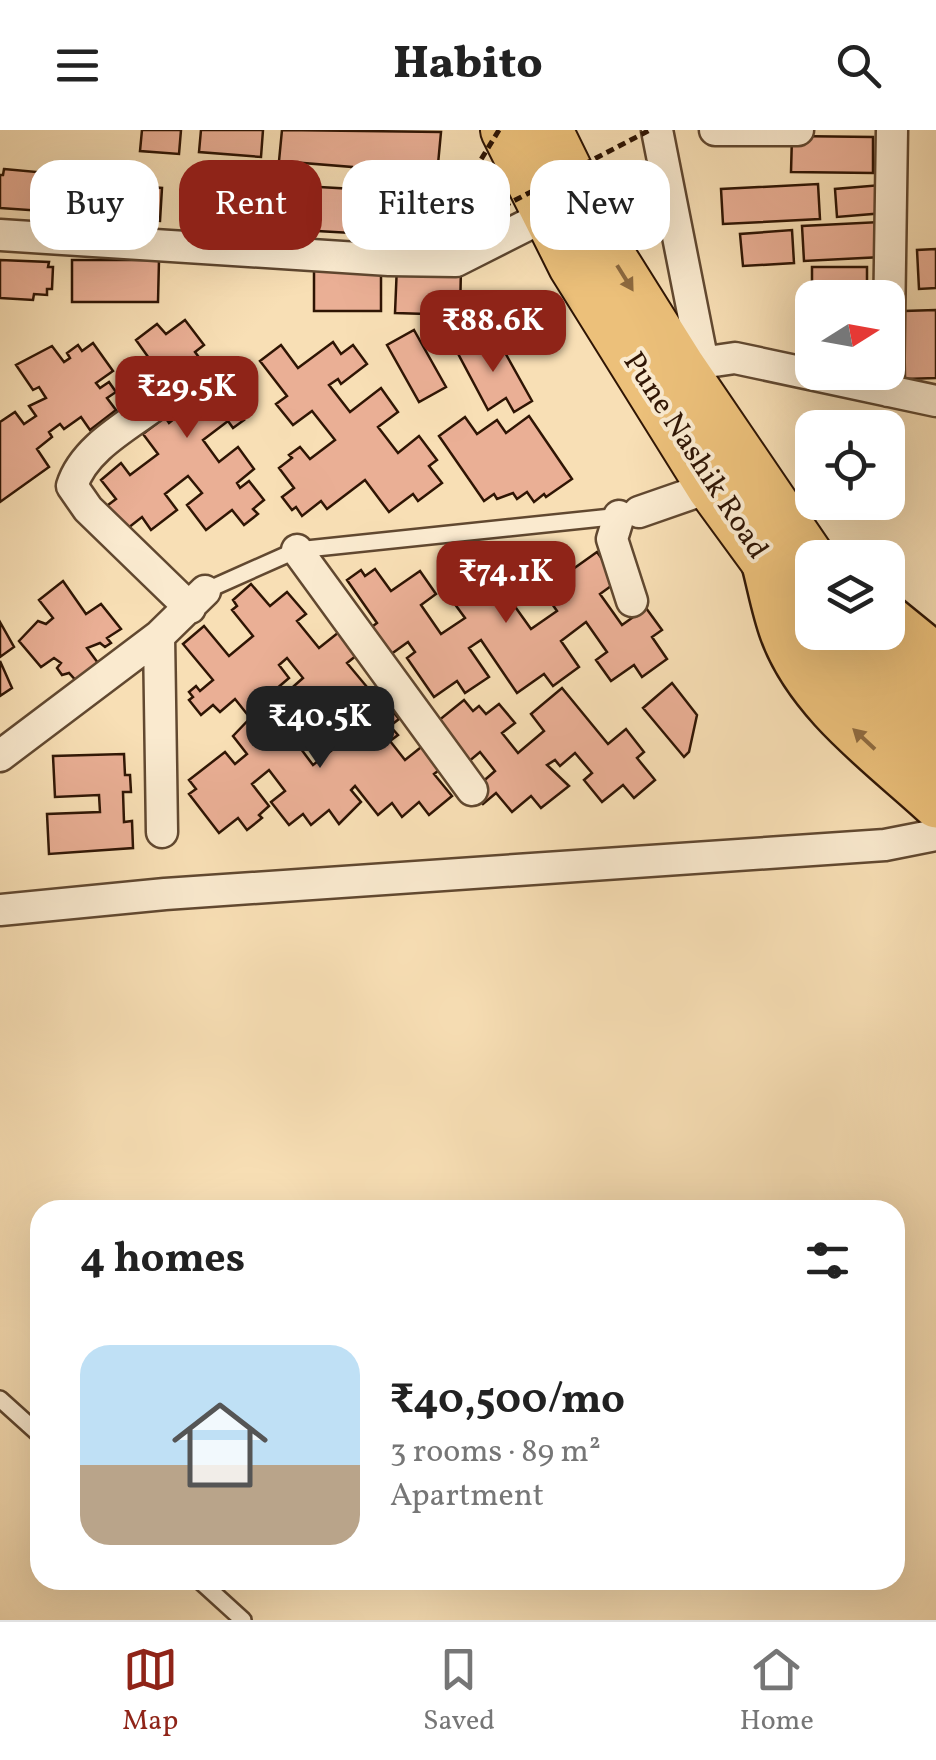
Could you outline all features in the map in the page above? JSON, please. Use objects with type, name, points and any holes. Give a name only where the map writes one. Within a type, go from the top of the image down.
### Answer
[{"type":"highway","name":"Pune Nashik Road","points":[[502,130],[530,183]]},
{"type":"highway","name":"Pune Nashik Road","points":[[548,130],[606,248],[692,364],[795,552]]},
{"type":"highway","name":"Pune Nashik Road","points":[[565,250],[710,487],[795,556]]},
{"type":"highway","name":"Pune Nashik Road","points":[[832,650],[862,690],[936,760]]},
{"type":"highway","points":[[879,650],[936,707]]},
{"type":"main road","points":[[795,579],[784,634],[808,676],[836,713],[936,805]]},
{"type":"main road","points":[[905,632],[936,657]]},
{"type":"street","points":[[658,130],[692,364],[735,358],[936,402]]},
{"type":"street","points":[[716,130],[798,130]]},
{"type":"street","points":[[888,391],[892,130]]},
{"type":"street","points":[[0,236],[456,261],[530,224]]},
{"type":"street","points":[[0,756],[160,636],[197,600],[88,510],[72,486],[78,468],[93,452],[162,400]]},
{"type":"street","points":[[632,601],[612,539],[629,514],[710,487]]},
{"type":"street","points":[[297,550],[472,790]]},
{"type":"street","points":[[160,636],[162,832]]},
{"type":"street","points":[[0,910],[166,894],[884,845],[936,836]]},
{"type":"lane","points":[[197,600],[297,550],[629,514]]},
{"type":"lane","points":[[0,1399],[30,1426]]},
{"type":"lane","points":[[210,1590],[243,1620]]},
{"type":"path","points":[[502,130],[462,189],[480,219],[650,130]]},
{"type":"building","points":[[142,130],[181,130],[179,154],[140,151]]},
{"type":"building","points":[[201,130],[263,130],[261,157],[199,152]]},
{"type":"building","points":[[282,130],[441,132],[438,160],[342,160],[342,166],[322,165],[322,160],[279,160]]},
{"type":"building","points":[[792,136],[873,137],[873,173],[791,172]]},
{"type":"building","points":[[4,169],[30,171],[30,210],[0,208]]},
{"type":"building","points":[[818,184],[820,219],[723,224],[721,189]]},
{"type":"building","points":[[881,185],[884,213],[837,217],[835,189]]},
{"type":"building","points":[[322,187],[342,188],[342,232],[322,231]]},
{"type":"building","points":[[159,188],[162,188],[159,221]]},
{"type":"building","points":[[880,222],[882,257],[804,261],[802,226]]},
{"type":"building","points":[[792,230],[794,263],[743,266],[740,234]]},
{"type":"building","points":[[936,249],[936,288],[919,289],[917,250]]},
{"type":"building","points":[[0,260],[49,262],[48,267],[53,267],[52,289],[47,289],[47,295],[34,294],[33,300],[0,298]]},
{"type":"building","points":[[72,260],[159,260],[158,302],[72,302]]},
{"type":"building","points":[[397,265],[461,267],[460,315],[395,313]]},
{"type":"building","points":[[314,266],[381,266],[381,311],[314,311]]},
{"type":"building","points":[[812,267],[867,267],[867,280],[812,280]]},
{"type":"building","points":[[936,310],[936,378],[905,379],[905,311]]},
{"type":"building","points":[[185,320],[204,345],[195,352],[212,375],[231,360],[253,381],[242,389],[255,406],[241,416],[244,420],[233,428],[228,421],[203,440],[219,462],[238,447],[254,469],[237,483],[240,488],[249,481],[264,500],[253,509],[258,514],[244,525],[232,510],[206,530],[187,505],[202,493],[188,476],[165,494],[177,510],[151,530],[142,517],[123,532],[104,508],[116,499],[101,480],[121,463],[130,475],[158,454],[143,434],[165,417],[169,423],[199,404],[176,373],[158,387],[149,375],[143,379],[138,371],[151,361],[136,340],[157,324],[166,334]]},
{"type":"building","points":[[414,330],[446,387],[419,402],[387,345]]},
{"type":"building","points":[[464,340],[503,349],[532,401],[514,412],[506,398],[488,410],[455,348]]},
{"type":"building","points":[[333,342],[341,354],[353,345],[367,364],[341,384],[338,379],[329,385],[350,412],[381,388],[398,412],[378,427],[398,453],[419,436],[437,460],[429,466],[442,483],[418,501],[413,494],[389,512],[365,480],[327,509],[321,501],[302,516],[282,497],[294,488],[279,468],[292,458],[289,455],[300,447],[310,459],[335,440],[312,411],[293,425],[276,404],[287,396],[260,361],[281,345],[298,368]]},
{"type":"building","points":[[93,343],[113,371],[96,383],[100,388],[109,382],[116,392],[107,398],[116,410],[90,430],[81,417],[64,429],[60,424],[49,432],[52,437],[37,449],[49,467],[0,502],[0,422],[15,412],[24,424],[36,416],[29,406],[46,398],[39,387],[33,390],[16,365],[52,346],[64,362],[70,358],[67,353],[78,345],[82,351]]},
{"type":"building","points":[[529,416],[572,479],[534,502],[527,492],[517,499],[513,493],[497,499],[494,494],[484,501],[439,436],[465,417],[477,434],[497,420],[506,433]]},
{"type":"building","points":[[597,552],[618,581],[600,594],[622,625],[646,608],[662,630],[652,637],[667,659],[642,677],[634,665],[611,681],[596,660],[607,652],[586,622],[561,641],[579,667],[553,686],[544,674],[517,693],[481,640],[469,648],[489,677],[465,693],[457,681],[434,697],[407,658],[415,652],[408,642],[387,657],[365,632],[377,623],[347,580],[361,570],[365,576],[375,569],[391,591],[420,571],[436,594],[421,605],[441,634],[465,618],[446,592],[450,589],[440,574],[463,558],[483,586],[506,569],[523,592],[511,601],[531,629],[557,611],[536,581],[559,564],[566,574]]},
{"type":"building","points":[[63,581],[86,614],[101,604],[121,629],[107,638],[111,643],[105,647],[100,643],[87,648],[101,667],[80,685],[69,673],[62,675],[57,668],[61,663],[54,658],[41,667],[19,641],[38,621],[46,624],[53,618],[39,600]]},
{"type":"building","points":[[251,584],[270,606],[287,592],[306,614],[297,621],[319,648],[339,632],[357,655],[347,663],[367,687],[342,708],[329,692],[311,707],[294,686],[303,678],[287,658],[279,665],[289,678],[247,714],[235,699],[220,712],[213,705],[201,715],[189,700],[193,697],[189,692],[196,686],[200,691],[213,680],[183,644],[204,626],[229,656],[253,636],[232,610],[237,606],[233,600]]},
{"type":"building","points":[[0,622],[14,647],[0,657]]},
{"type":"building","points":[[0,661],[12,688],[0,696]]},
{"type":"building","points":[[672,683],[697,715],[689,752],[684,757],[643,708]]},
{"type":"building","points":[[562,688],[608,744],[626,729],[644,752],[637,758],[655,780],[634,798],[623,785],[602,802],[584,780],[592,773],[575,753],[560,766],[555,760],[547,765],[569,786],[541,808],[531,796],[512,812],[496,793],[483,804],[472,791],[495,771],[480,752],[461,768],[438,721],[464,700],[473,711],[479,706],[486,714],[499,704],[515,723],[502,733],[518,753],[544,731],[531,714]]},
{"type":"building","points":[[391,696],[400,708],[394,713],[399,719],[390,726],[398,735],[390,741],[405,760],[425,744],[443,767],[434,774],[452,796],[429,815],[419,802],[402,817],[392,803],[378,815],[355,786],[351,790],[361,802],[339,824],[329,810],[311,825],[303,814],[289,825],[271,802],[285,791],[269,770],[252,784],[269,806],[259,815],[262,818],[247,830],[238,818],[219,833],[189,794],[196,789],[189,780],[225,752],[235,764],[247,754],[233,736],[256,712],[267,725],[285,711],[294,723],[298,719],[311,735],[298,745],[313,765],[341,743],[328,727],[339,718],[336,714],[357,697],[367,711],[376,703],[381,710],[381,704]]},
{"type":"building","points":[[124,754],[131,792],[123,792],[124,822],[132,821],[133,848],[49,854],[47,814],[100,812],[99,795],[55,797],[53,756]]}]
